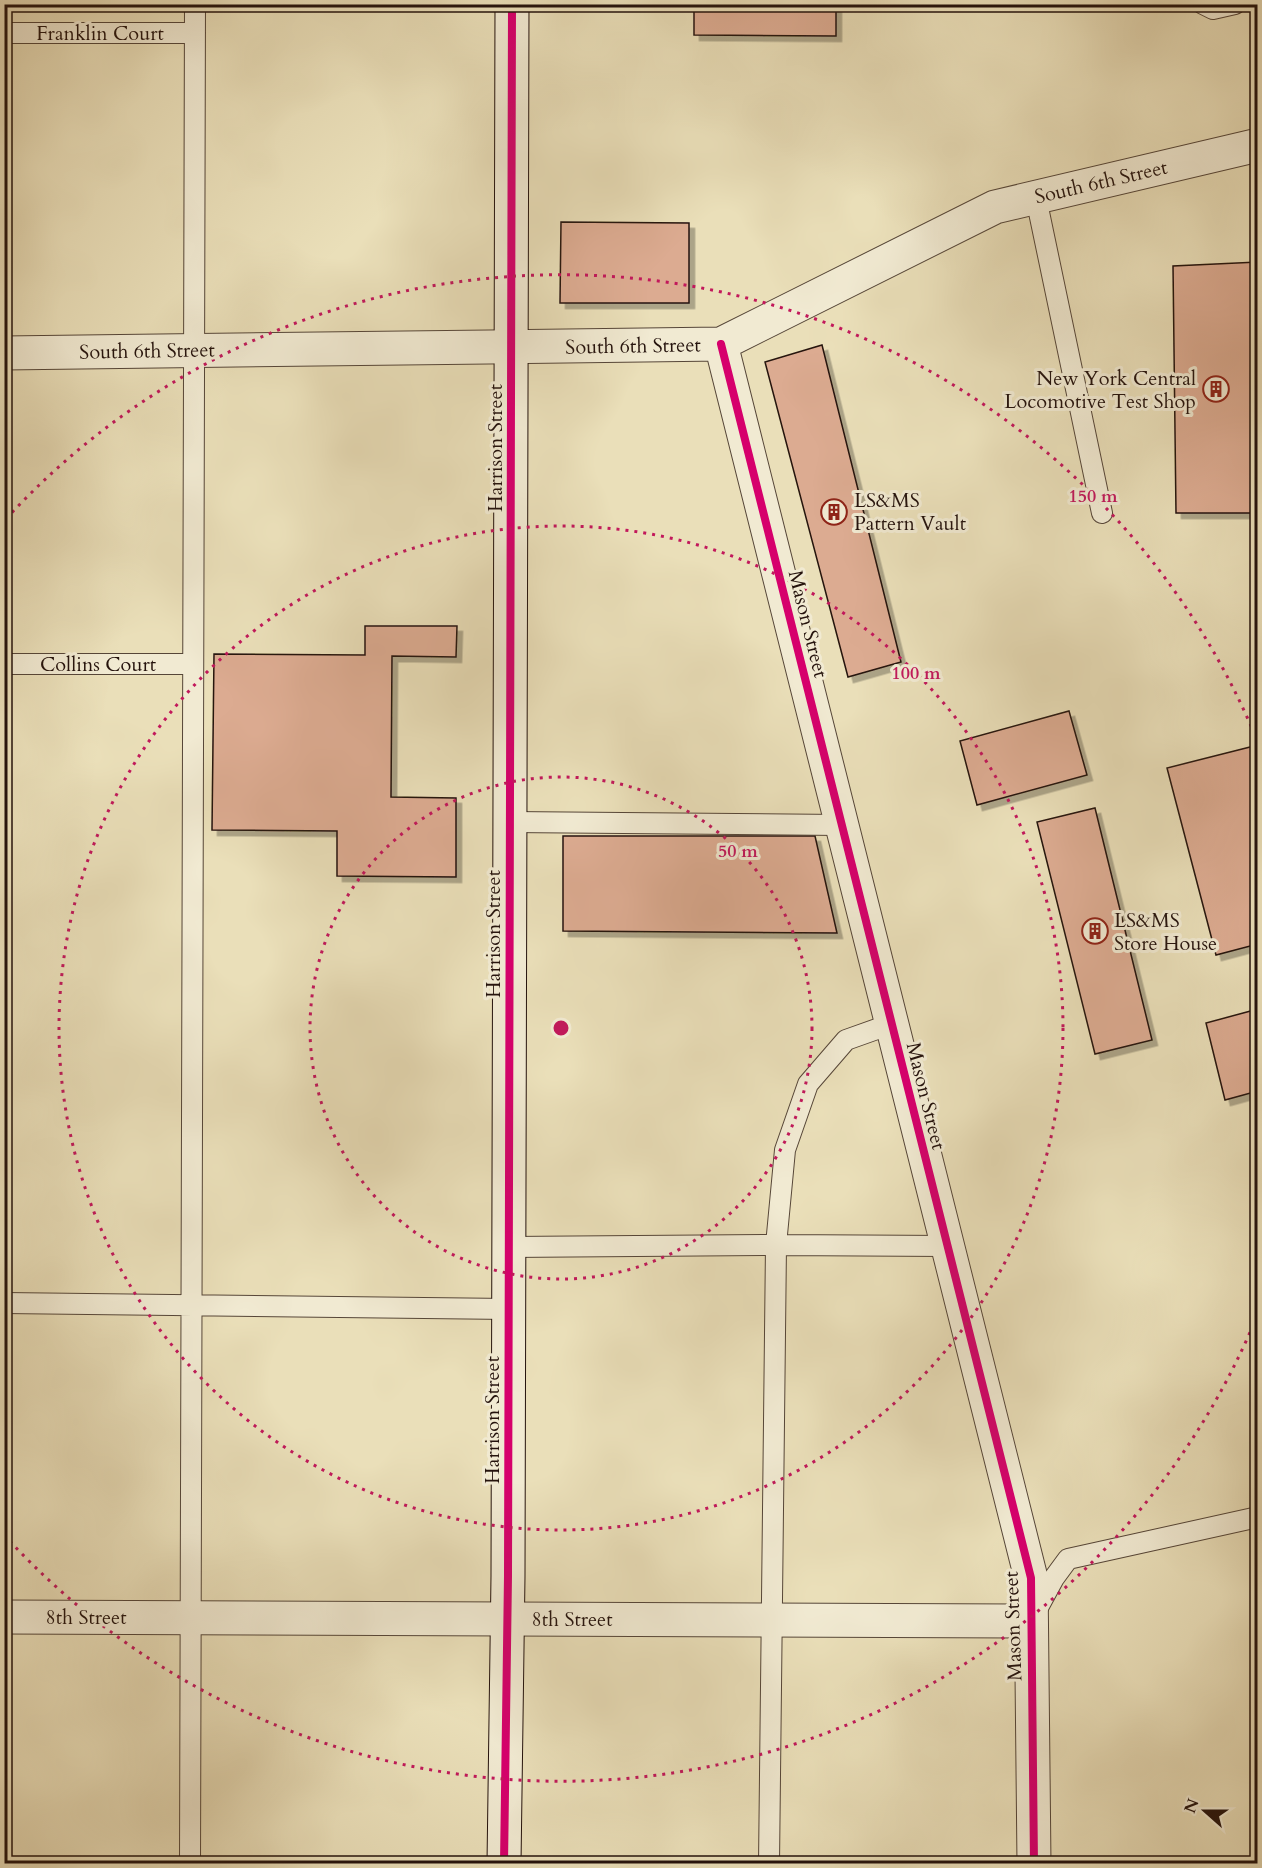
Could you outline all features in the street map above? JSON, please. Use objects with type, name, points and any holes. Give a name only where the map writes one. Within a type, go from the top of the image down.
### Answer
[{"type":"street","name":"Harrison Street","points":[[504,1863],[508,1619],[512,4]]},
{"type":"street","name":"South 6th Street","points":[[4,352],[721,344],[995,207],[1257,145]]},
{"type":"street","name":"Mason Street","points":[[721,344],[1031,1578],[1034,1863]]},
{"type":"street","name":"8th Street","points":[[4,1617],[772,1618],[1031,1621]]},
{"type":"lane","points":[[190,1863],[195,4]]},
{"type":"lane","points":[[1203,4],[1213,9],[1235,4]]},
{"type":"lane","name":"Franklin Court","points":[[4,33],[195,33]]},
{"type":"lane","points":[[1036,198],[1102,513]]},
{"type":"lane","name":"Collins Court","points":[[4,664],[192,664]]},
{"type":"lane","points":[[510,822],[842,825]]},
{"type":"lane","points":[[769,1863],[776,1245],[784,1149],[808,1084],[846,1040],[891,1024]]},
{"type":"lane","points":[[509,1247],[947,1246]]},
{"type":"lane","points":[[4,1303],[509,1308]]},
{"type":"lane","points":[[1031,1621],[1054,1578],[1068,1559],[1257,1517]]},
{"type":"building","points":[[694,4],[836,4],[836,36],[694,35]]},
{"type":"building","points":[[561,222],[689,223],[689,303],[560,303]]},
{"type":"building","name":"New York Central Locomotive Test Shop","points":[[1258,262],[1258,513],[1176,513],[1173,266]]},
{"type":"building","name":"LS&MS Pattern Vault","points":[[822,345],[901,662],[848,677],[765,362]]},
{"type":"building","points":[[365,626],[457,626],[456,657],[392,656],[391,797],[456,798],[456,877],[337,876],[337,831],[212,830],[214,654],[365,655]]},
{"type":"building","points":[[1069,711],[1087,775],[977,805],[960,741]]},
{"type":"building","points":[[1258,745],[1258,944],[1216,955],[1167,768]]},
{"type":"building","name":"LS&MS Store House","points":[[1095,808],[1152,1040],[1095,1054],[1037,822]]},
{"type":"building","points":[[563,836],[815,836],[837,933],[563,931]]},
{"type":"building","points":[[1258,1009],[1258,1091],[1225,1100],[1206,1023]]},
{"type":"cycle path","points":[[504,1864],[508,1576],[512,4]]},
{"type":"cycle path","points":[[721,344],[1031,1578],[1034,1864]]},
{"type":"place","name":"New York Central Locomotive Test Shop","points":[[1216,389]]},
{"type":"place","name":"LS&MS Pattern Vault","points":[[834,512]]},
{"type":"place","name":"LS&MS Store House","points":[[1095,931]]}]
